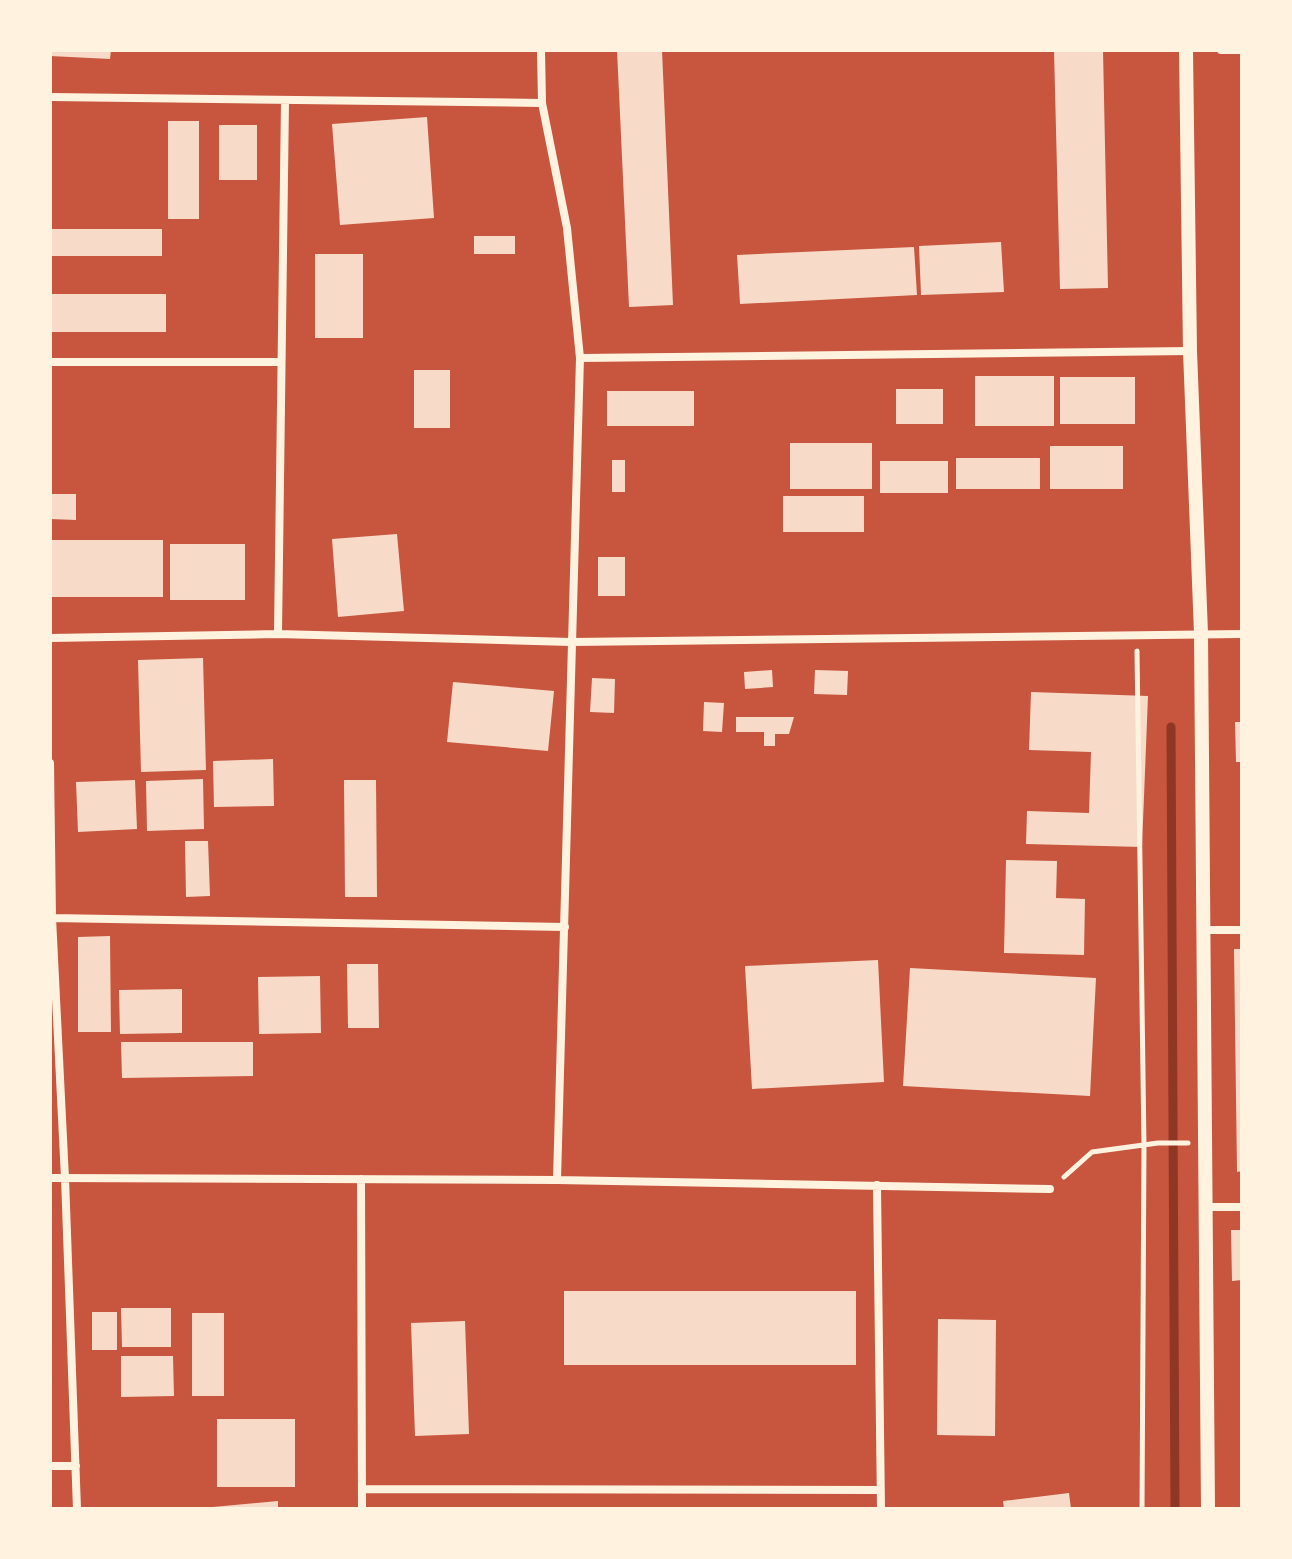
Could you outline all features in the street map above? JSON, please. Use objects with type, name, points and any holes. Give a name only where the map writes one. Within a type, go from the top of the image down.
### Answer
[{"type":"street","points":[[541,50],[542,103],[562,199],[580,358],[557,1180]]},
{"type":"street","points":[[1186,50],[1190,351],[1201,633],[1208,1509]]},
{"type":"street","points":[[1221,50],[1242,50]]},
{"type":"street","points":[[50,97],[542,103]]},
{"type":"street","points":[[278,634],[285,101]]},
{"type":"street","points":[[580,358],[1190,351]]},
{"type":"street","points":[[50,362],[281,362]]},
{"type":"street","points":[[50,638],[278,634],[571,642],[1242,634]]},
{"type":"street","points":[[50,763],[52,918],[77,1509]]},
{"type":"street","points":[[52,918],[565,927]]},
{"type":"street","points":[[1202,930],[1242,930]]},
{"type":"street","points":[[50,1178],[557,1180],[1050,1189]]},
{"type":"street","points":[[361,1179],[362,1509]]},
{"type":"street","points":[[877,1185],[881,1509]]},
{"type":"street","points":[[1206,1207],[1242,1207]]},
{"type":"street","points":[[50,1466],[76,1466]]},
{"type":"street","points":[[362,1489],[880,1490]]},
{"type":"path","points":[[1137,634],[1144,1145],[1142,1509]]},
{"type":"path","points":[[1050,1189],[1092,1152],[1158,1143],[1185,1143]]},
{"type":"building","points":[[50,50],[111,50],[110,59],[50,56]]},
{"type":"building","points":[[617,50],[662,50],[673,305],[629,307]]},
{"type":"building","points":[[1054,50],[1103,50],[1108,288],[1060,289]]},
{"type":"building","points":[[427,117],[434,218],[340,225],[332,124]]},
{"type":"building","points":[[168,121],[199,121],[199,219],[168,219]]},
{"type":"building","points":[[219,125],[257,125],[257,180],[219,180]]},
{"type":"building","points":[[50,229],[162,229],[162,256],[50,256]]},
{"type":"building","points":[[474,236],[515,236],[515,254],[474,254]]},
{"type":"building","points":[[1001,242],[1004,292],[921,295],[919,246]]},
{"type":"building","points":[[914,247],[917,295],[740,304],[737,255]]},
{"type":"building","points":[[315,254],[363,254],[363,338],[315,338]]},
{"type":"building","points":[[50,294],[166,294],[166,332],[50,332]]},
{"type":"building","points":[[414,370],[450,370],[450,428],[414,428]]},
{"type":"building","points":[[975,376],[1054,376],[1054,426],[975,426]]},
{"type":"building","points":[[1060,377],[1135,377],[1135,424],[1060,424]]},
{"type":"building","points":[[896,389],[943,389],[943,424],[896,424]]},
{"type":"building","points":[[607,391],[694,391],[694,426],[607,426]]},
{"type":"building","points":[[790,443],[872,443],[872,489],[790,489]]},
{"type":"building","points":[[1050,446],[1123,446],[1123,489],[1050,489]]},
{"type":"building","points":[[956,458],[1040,458],[1040,489],[956,489]]},
{"type":"building","points":[[612,460],[625,460],[625,492],[612,492]]},
{"type":"building","points":[[880,461],[948,461],[948,493],[880,493]]},
{"type":"building","points":[[50,494],[76,494],[76,520],[50,519]]},
{"type":"building","points":[[783,496],[864,496],[864,532],[783,532]]},
{"type":"building","points":[[397,534],[404,611],[338,617],[332,539]]},
{"type":"building","points":[[50,540],[163,540],[163,597],[50,597]]},
{"type":"building","points":[[170,544],[245,544],[245,600],[170,600]]},
{"type":"building","points":[[598,557],[625,557],[625,596],[598,596]]},
{"type":"building","points":[[203,658],[206,770],[141,772],[138,660]]},
{"type":"building","points":[[772,670],[773,687],[745,689],[744,672]]},
{"type":"building","points":[[815,670],[848,671],[847,695],[814,694]]},
{"type":"building","points":[[592,678],[615,679],[614,713],[590,712]]},
{"type":"building","points":[[453,682],[554,691],[548,751],[447,742]]},
{"type":"building","points":[[1031,692],[1148,696],[1142,847],[1026,844],[1027,811],[1089,813],[1091,752],[1029,750]]},
{"type":"building","points":[[704,702],[724,703],[722,732],[703,731]]},
{"type":"building","points":[[736,717],[794,717],[789,734],[775,734],[775,746],[764,746],[764,732],[736,732]]},
{"type":"building","points":[[1235,722],[1242,722],[1242,762],[1236,762]]},
{"type":"building","points":[[273,759],[274,806],[214,807],[213,761]]},
{"type":"building","points":[[203,779],[204,829],[147,831],[146,781]]},
{"type":"building","points":[[135,780],[137,829],[78,832],[76,782]]},
{"type":"building","points":[[344,780],[376,780],[377,897],[345,897]]},
{"type":"building","points":[[185,841],[208,841],[210,896],[186,897]]},
{"type":"building","points":[[1006,860],[1057,861],[1056,898],[1085,899],[1084,955],[1004,953]]},
{"type":"building","points":[[110,936],[111,1032],[78,1032],[78,937]]},
{"type":"building","points":[[1234,949],[1242,949],[1242,1171],[1237,1172]]},
{"type":"building","points":[[878,960],[884,1082],[752,1089],[745,966]]},
{"type":"building","points":[[347,964],[378,964],[379,1028],[348,1028]]},
{"type":"building","points":[[910,968],[1096,978],[1090,1096],[903,1086]]},
{"type":"building","points":[[320,976],[321,1033],[259,1034],[258,977]]},
{"type":"building","points":[[182,989],[182,1033],[120,1034],[119,990]]},
{"type":"building","points":[[121,1042],[253,1042],[253,1076],[122,1078]]},
{"type":"building","points":[[1231,1230],[1242,1230],[1242,1280],[1232,1281]]},
{"type":"building","points":[[564,1291],[856,1291],[856,1365],[564,1365]]},
{"type":"building","points":[[121,1308],[171,1308],[171,1347],[122,1347]]},
{"type":"building","points":[[92,1312],[117,1312],[117,1350],[92,1350]]},
{"type":"building","points":[[192,1313],[224,1313],[224,1396],[192,1396]]},
{"type":"building","points":[[938,1319],[996,1320],[995,1436],[937,1435]]},
{"type":"building","points":[[465,1321],[469,1434],[415,1436],[411,1323]]},
{"type":"building","points":[[121,1356],[173,1356],[174,1396],[121,1397]]},
{"type":"building","points":[[217,1419],[295,1419],[295,1487],[217,1487]]},
{"type":"building","points":[[1069,1493],[1071,1509],[1004,1509],[1003,1501]]},
{"type":"building","points":[[278,1501],[278,1509],[213,1507]]},
{"type":"waterway","points":[[1171,727],[1175,1509]]}]
